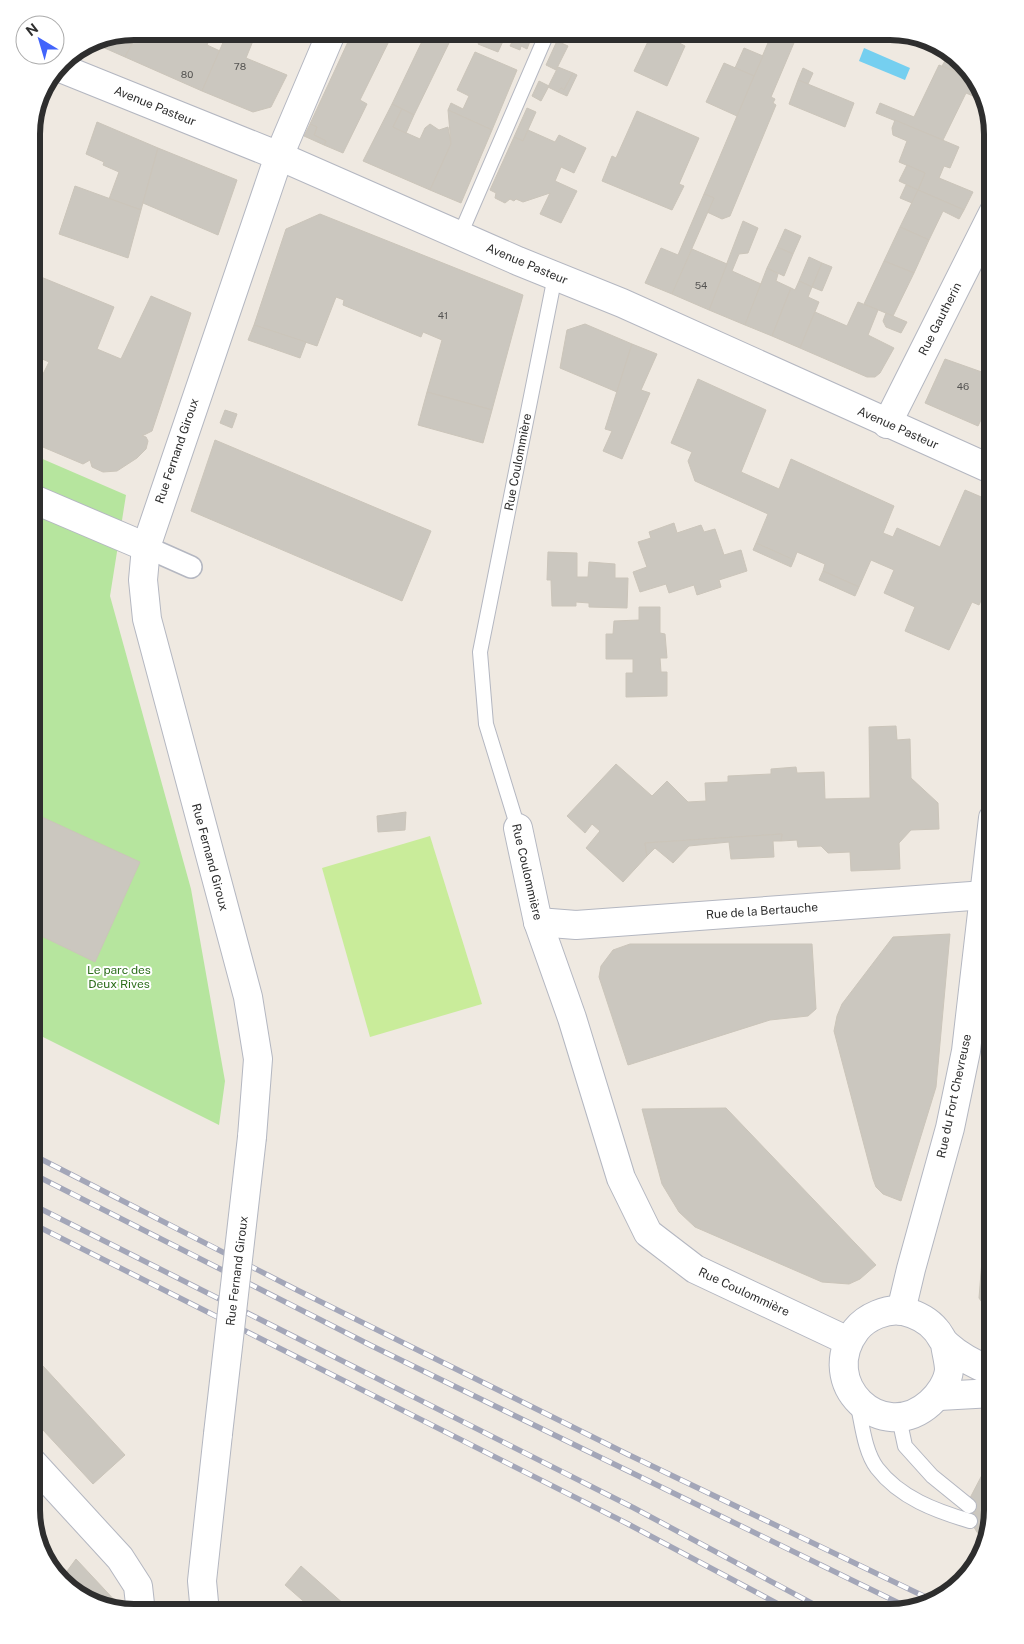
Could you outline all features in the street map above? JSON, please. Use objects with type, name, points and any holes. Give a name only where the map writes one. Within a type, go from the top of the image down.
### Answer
[{"type":"street","name":"Rue Fernand Giroux","points":[[195,1604],[202,1581],[252,1137],[258,1059],[248,997],[147,619],[143,580],[146,547],[279,156],[328,40]]},
{"type":"street","name":"Avenue Pasteur","points":[[65,70],[279,156],[782,374],[887,424],[984,466]]},
{"type":"street","name":"Rue Gautherin","points":[[887,424],[984,231]]},
{"type":"street","points":[[40,502],[191,567]]},
{"type":"street","name":"Rue Coulommière","points":[[518,828],[538,922],[572,1018],[621,1178],[648,1232],[695,1269],[848,1341]]},
{"type":"street","name":"Rue de la Bertauche","points":[[538,922],[576,925],[984,895]]},
{"type":"street","name":"Rue du Fort Chevreuse","points":[[901,1311],[950,1128],[966,1051],[984,903]]},
{"type":"street","points":[[901,1311],[920,1316],[935,1328],[945,1344],[949,1371],[939,1396],[921,1411],[899,1418],[876,1414],[857,1401],[845,1383],[842,1362],[848,1341],[861,1323],[880,1313],[901,1311]]},
{"type":"street","points":[[945,1344],[984,1368]]},
{"type":"street","points":[[939,1396],[984,1394]]},
{"type":"street","points":[[40,1471],[120,1558],[138,1586],[140,1604]]},
{"type":"street","name":"Rue Fernand Giroux","points":[[202,1581],[204,1604]]},
{"type":"lane","points":[[460,235],[544,40]]},
{"type":"lane","name":"Rue Coulommière","points":[[518,828],[486,724],[480,652],[555,276]]},
{"type":"lane","points":[[857,1401],[865,1439],[877,1468],[902,1491],[924,1506],[970,1521]]},
{"type":"lane","points":[[899,1418],[905,1446],[932,1476],[969,1506]]},
{"type":"green space","name":"Le parc des Deux Rives","points":[[40,458],[126,495],[110,596],[191,889],[225,1081],[219,1125],[40,1036]]},
{"type":"green space","points":[[430,836],[482,1004],[370,1037],[322,868]]},
{"type":"water","points":[[864,48],[910,68],[905,80],[859,61]]},
{"type":"building","points":[[134,40],[125,57],[101,46],[110,43]]},
{"type":"building","points":[[134,40],[209,40],[207,45],[220,51],[202,91],[125,57]]},
{"type":"building","points":[[224,40],[253,40],[246,58],[287,75],[271,107],[253,112],[202,91]]},
{"type":"building","points":[[349,40],[390,40],[360,100],[367,104],[343,153],[324,145],[326,141],[314,135],[317,127],[310,124]]},
{"type":"building","points":[[423,40],[441,40],[449,43],[414,115],[392,104]]},
{"type":"building","points":[[480,40],[504,40],[498,52],[478,44]]},
{"type":"building","points":[[507,40],[530,40],[527,49],[521,46],[520,50],[510,46],[512,42]]},
{"type":"building","points":[[649,40],[674,40],[685,46],[667,86],[634,71]]},
{"type":"building","points":[[769,40],[795,40],[771,97],[775,99],[773,103],[776,105],[730,216],[722,219],[707,212],[714,198],[704,194]]},
{"type":"building","points":[[557,41],[568,46],[556,70],[546,65]]},
{"type":"building","points":[[744,48],[763,56],[754,76],[735,68]]},
{"type":"building","points":[[475,52],[517,70],[492,130],[448,110],[451,103],[463,109],[469,96],[457,90]]},
{"type":"building","points":[[946,59],[963,75],[942,66]]},
{"type":"building","points":[[724,63],[754,76],[737,116],[706,102]]},
{"type":"building","points":[[939,65],[963,75],[976,97],[966,93],[943,140],[876,113],[880,103],[914,117]]},
{"type":"building","points":[[558,67],[573,73],[564,90],[561,88],[558,92],[548,87]]},
{"type":"building","points":[[803,68],[813,73],[808,84],[798,80]]},
{"type":"building","points":[[573,73],[577,75],[567,96],[558,92],[561,88],[564,90]]},
{"type":"building","points":[[798,80],[854,103],[845,127],[789,104]]},
{"type":"building","points":[[539,81],[549,86],[541,101],[532,96]]},
{"type":"building","points":[[392,104],[402,109],[393,127],[420,139],[425,128],[430,124],[439,130],[448,127],[451,144],[430,190],[363,161]]},
{"type":"building","points":[[527,108],[536,112],[523,141],[514,137]]},
{"type":"building","points":[[402,109],[414,115],[406,133],[393,127]]},
{"type":"building","points":[[448,110],[492,130],[461,203],[430,190],[451,144]]},
{"type":"building","points":[[637,111],[699,138],[679,184],[684,186],[672,210],[602,181],[612,156],[616,158]]},
{"type":"building","points":[[895,120],[959,147],[950,168],[944,166],[939,178],[973,192],[964,210],[918,190],[925,173],[899,162],[907,141],[893,135],[892,128]]},
{"type":"building","points":[[97,122],[158,148],[141,210],[109,199],[119,172],[103,165],[104,162],[86,154]]},
{"type":"building","points":[[310,124],[317,127],[314,135],[326,141],[324,145],[304,136]]},
{"type":"building","points":[[528,130],[555,142],[559,135],[586,148],[574,173],[561,167],[555,181],[577,191],[561,223],[540,214],[550,193],[523,202],[510,199],[505,203],[495,198],[496,193],[490,190],[514,137],[523,141]]},
{"type":"building","points":[[158,148],[237,180],[218,235],[143,203]]},
{"type":"building","points":[[907,165],[925,173],[918,190],[899,181]]},
{"type":"building","points":[[906,185],[918,190],[912,203],[900,198]]},
{"type":"building","points":[[75,186],[141,210],[128,258],[59,234]]},
{"type":"building","points":[[918,190],[964,210],[959,219],[943,211],[929,240],[900,227]]},
{"type":"building","points":[[704,194],[714,198],[672,294],[645,283],[661,248],[678,255]]},
{"type":"building","points":[[320,214],[523,295],[492,410],[427,392],[442,340],[423,332],[421,337],[343,305],[344,300],[336,297],[317,346],[254,325],[286,229]]},
{"type":"building","points":[[743,221],[758,228],[748,253],[739,254],[732,271],[761,284],[745,325],[709,310]]},
{"type":"building","points":[[900,227],[929,240],[914,273],[884,261]]},
{"type":"building","points":[[785,229],[801,236],[793,254],[777,247]]},
{"type":"building","points":[[777,247],[793,254],[784,276],[767,268]]},
{"type":"building","points":[[692,249],[727,264],[709,310],[672,294]]},
{"type":"building","points":[[809,257],[822,263],[812,287],[799,281]]},
{"type":"building","points":[[884,261],[914,273],[893,316],[864,304]]},
{"type":"building","points":[[822,263],[832,267],[822,291],[812,287]]},
{"type":"building","points":[[767,268],[778,274],[776,281],[791,288],[772,336],[745,325]]},
{"type":"building","points":[[40,277],[114,307],[97,349],[121,359],[151,296],[191,313],[152,431],[142,436],[146,437],[148,441],[146,449],[137,458],[117,471],[103,472],[92,467],[90,460],[83,464],[40,446],[40,380],[49,362],[40,358]]},
{"type":"building","points":[[799,281],[812,287],[808,297],[819,302],[800,348],[772,336],[791,288],[795,290]]},
{"type":"building","points":[[858,302],[878,310],[868,335],[894,348],[880,373],[875,377],[867,377],[800,348],[815,312],[847,326]]},
{"type":"building","points":[[886,313],[907,322],[901,333],[886,327],[883,321]]},
{"type":"building","points":[[585,324],[632,344],[617,392],[560,368],[567,330]]},
{"type":"building","points":[[254,325],[306,342],[300,358],[248,340]]},
{"type":"building","points":[[632,344],[657,354],[641,390],[650,393],[622,459],[603,451],[612,431],[605,429]]},
{"type":"building","points":[[945,359],[984,373],[984,414],[978,426],[925,403]]},
{"type":"building","points":[[698,379],[766,410],[741,472],[779,489],[791,459],[894,506],[883,533],[893,537],[897,528],[940,547],[965,490],[984,498],[984,594],[979,605],[972,602],[949,650],[905,631],[915,607],[884,593],[894,570],[871,560],[859,587],[823,571],[825,564],[797,552],[794,560],[756,543],[768,514],[695,481],[688,461],[692,452],[671,443]]},
{"type":"building","points":[[427,392],[492,410],[483,443],[418,425]]},
{"type":"building","points":[[225,410],[237,414],[232,428],[220,423]]},
{"type":"building","points":[[215,440],[431,531],[402,601],[191,511]]},
{"type":"building","points":[[674,523],[677,533],[701,525],[704,532],[715,529],[724,555],[741,550],[747,571],[719,580],[721,587],[697,595],[694,585],[669,593],[666,584],[640,592],[633,572],[647,567],[638,542],[651,538],[649,532]]},
{"type":"building","points":[[756,543],[794,560],[791,567],[753,550]]},
{"type":"building","points":[[548,552],[577,553],[577,577],[588,577],[589,562],[615,564],[615,578],[628,578],[627,608],[589,607],[589,603],[576,602],[576,606],[552,606],[551,580],[547,580]]},
{"type":"building","points":[[823,571],[859,587],[855,596],[819,580]]},
{"type":"building","points":[[639,607],[660,607],[660,633],[665,634],[667,658],[660,658],[661,672],[667,672],[667,696],[626,697],[626,673],[633,673],[633,659],[606,659],[606,634],[613,634],[614,621],[639,620]]},
{"type":"building","points":[[896,726],[897,740],[910,739],[911,778],[938,803],[939,829],[911,830],[899,843],[900,869],[851,871],[850,852],[828,853],[821,846],[798,847],[797,840],[781,841],[782,834],[645,843],[647,856],[623,882],[586,848],[600,831],[592,824],[585,833],[567,816],[616,764],[652,796],[667,781],[688,802],[706,801],[705,783],[728,782],[728,776],[771,774],[771,769],[796,767],[797,773],[824,772],[825,799],[870,798],[869,727]]},
{"type":"building","points":[[406,812],[405,830],[378,832],[377,816]]},
{"type":"building","points":[[40,816],[140,862],[95,962],[40,935]]},
{"type":"building","points":[[782,834],[781,841],[773,841],[774,857],[731,859],[729,842],[689,846],[673,863],[655,848],[647,856],[645,843]]},
{"type":"building","points":[[950,934],[936,1087],[901,1201],[883,1194],[876,1187],[834,1031],[842,1004],[893,937]]},
{"type":"building","points":[[630,944],[812,944],[816,1009],[808,1016],[770,1020],[628,1065],[599,977],[601,966],[613,950]]},
{"type":"building","points":[[726,1108],[876,1265],[860,1279],[849,1284],[822,1282],[695,1227],[679,1212],[662,1184],[642,1109]]},
{"type":"building","points":[[984,1236],[984,1305],[979,1298]]},
{"type":"building","points":[[40,1363],[125,1455],[93,1484],[40,1427]]},
{"type":"building","points":[[984,1474],[984,1510],[980,1537],[970,1521],[970,1498]]},
{"type":"building","points":[[76,1559],[116,1602],[104,1599],[82,1588],[65,1574]]},
{"type":"building","points":[[301,1566],[344,1604],[307,1604],[285,1585]]},
{"type":"railway","points":[[40,1159],[297,1290],[627,1454],[925,1597]]},
{"type":"railway","points":[[40,1178],[372,1346],[899,1603]]},
{"type":"railway","points":[[40,1209],[634,1508],[813,1604]]},
{"type":"railway","points":[[40,1228],[628,1524],[778,1604]]}]
